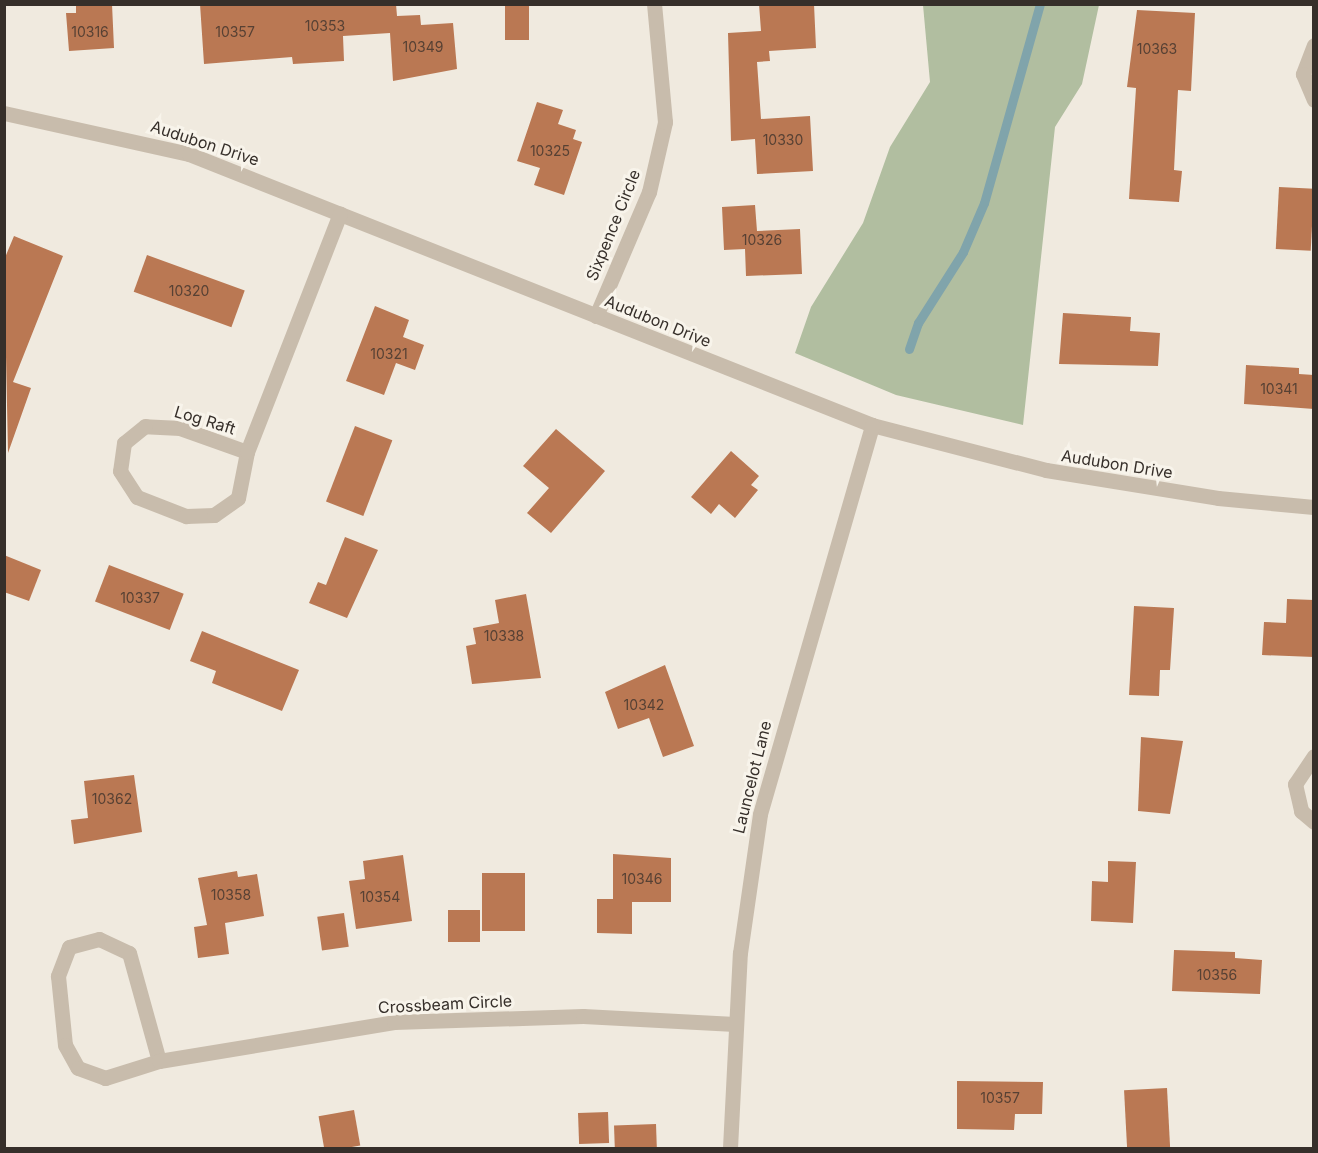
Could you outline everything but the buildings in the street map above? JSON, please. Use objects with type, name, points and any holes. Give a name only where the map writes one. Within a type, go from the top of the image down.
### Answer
[{"type":"street","name":"Sixpence Circle","points":[[596,316],[649,192],[665,122],[654,4]]},
{"type":"street","points":[[1314,45],[1303,74],[1314,100]]},
{"type":"street","name":"Audubon Drive","points":[[4,113],[189,154],[872,425],[1046,470],[1218,498],[1314,507]]},
{"type":"street","name":"Log Raft","points":[[247,452],[180,428],[145,426],[124,443],[120,471],[137,497],[200,518],[238,498],[247,452],[340,213]]},
{"type":"street","name":"Launcelot Lane","points":[[730,1149],[735,1024],[760,814],[872,425]]},
{"type":"street","points":[[1314,756],[1295,784],[1301,810],[1314,822]]},
{"type":"street","name":"Crossbeam Circle","points":[[159,1061],[137,968],[129,953],[99,939],[69,947],[58,976],[69,1058],[89,1075],[105,1078],[159,1061],[394,1023],[583,1016],[735,1024]]},
{"type":"green space","points":[[923,5],[1099,5],[1082,84],[1055,127],[1023,425],[896,395],[795,353],[811,307],[863,223],[890,147],[930,82]]},
{"type":"waterway","points":[[909,349],[918,323],[963,252],[984,203],[1040,4]]}]
